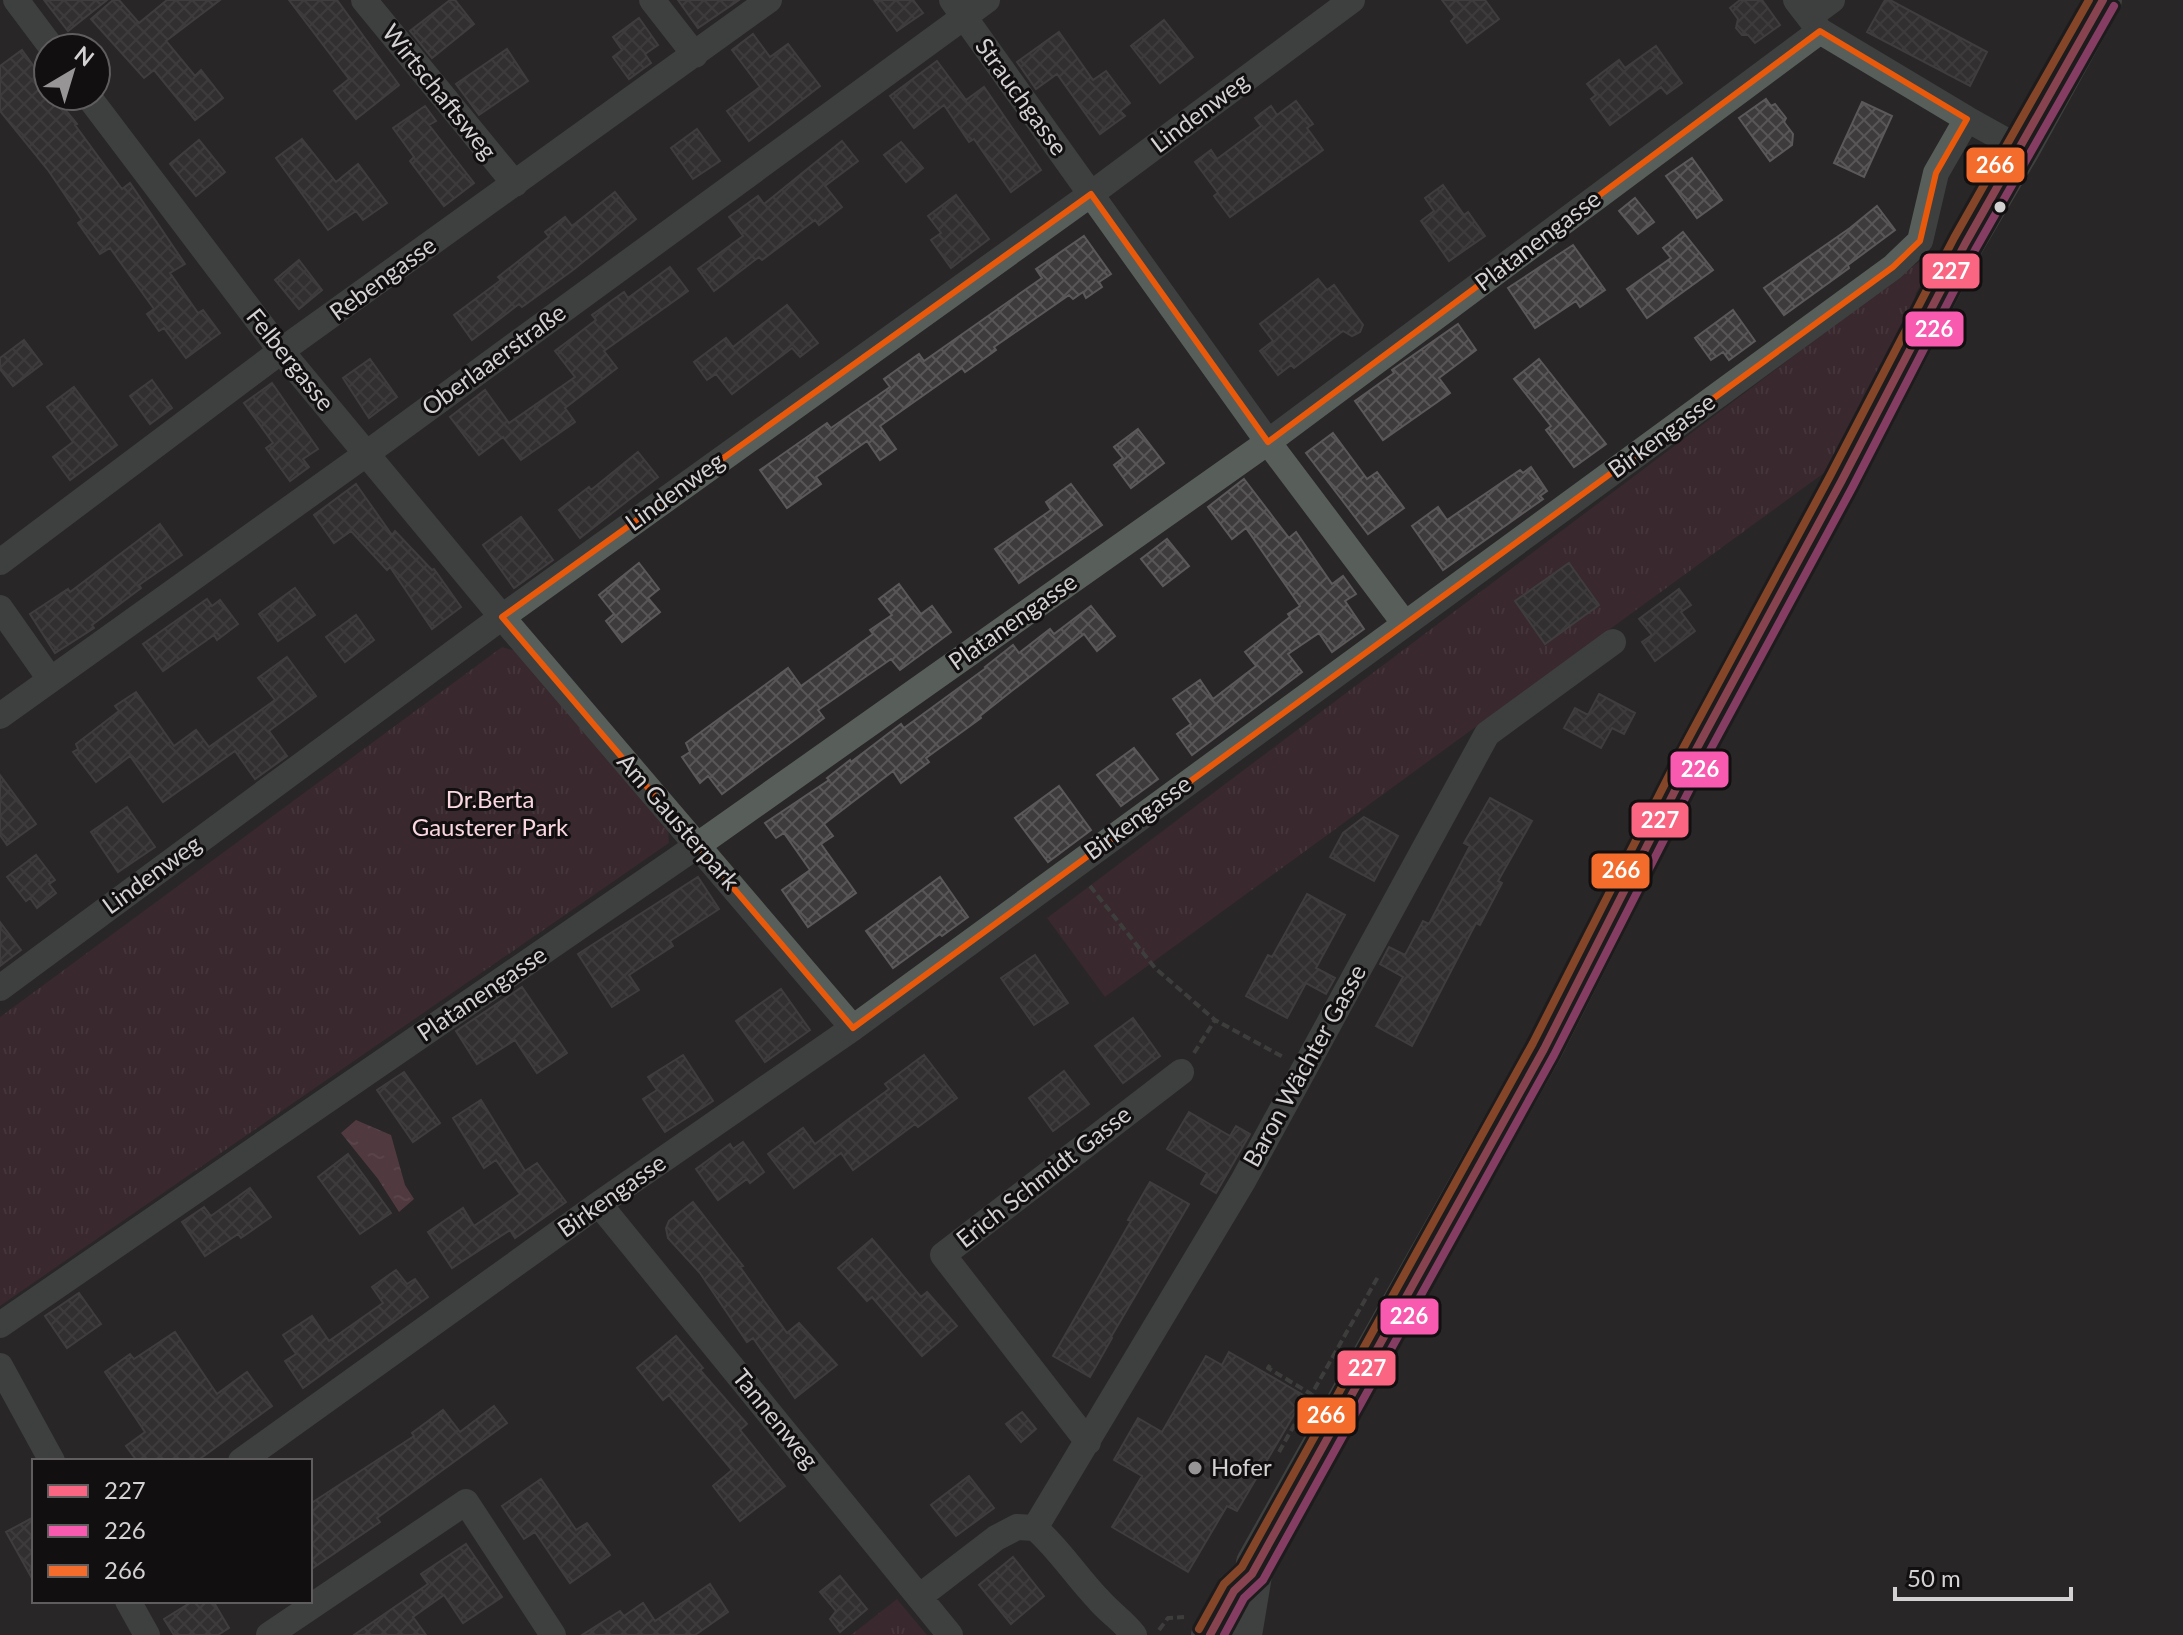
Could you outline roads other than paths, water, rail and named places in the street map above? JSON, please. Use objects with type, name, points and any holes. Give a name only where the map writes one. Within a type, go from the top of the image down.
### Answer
[{"type":"street","name":"Wirtschaftsweg","points":[[364,0],[515,184]]},
{"type":"street","points":[[652,0],[695,55]]},
{"type":"street","name":"Rebengasse","points":[[0,562],[281,351],[769,0]]},
{"type":"street","name":"Oberlaaerstraße","points":[[0,716],[366,454],[958,8],[987,0]]},
{"type":"street","name":"Lindenweg","points":[[0,988],[502,617],[1091,194],[1352,0]]},
{"type":"street","name":"Platanengasse","points":[[0,1325],[698,845],[1268,442],[1832,0]]},
{"type":"street","points":[[1210,1635],[1234,1591],[1252,1574],[1544,1049],[1690,761],[1965,244],[2103,0]]},
{"type":"street","points":[[21,2],[41,32]]},
{"type":"street","name":"Strauchgasse","points":[[958,8],[1268,442]]},
{"type":"street","points":[[1809,16],[1967,119],[2021,149]]},
{"type":"street","name":"Felbergasse","points":[[100,112],[281,351],[502,617]]},
{"type":"street","name":"Birkengasse","points":[[244,1459],[599,1204],[853,1028],[1893,267],[1920,241],[1936,173],[1967,119]]},
{"type":"street","points":[[1268,442],[1405,624]]},
{"type":"street","points":[[0,608],[50,679]]},
{"type":"street","name":"Am Gausterpark","points":[[502,617],[853,1028]]},
{"type":"street","name":"Baron Wächter Gasse","points":[[1035,1528],[1243,1181],[1487,734],[1613,642]]},
{"type":"street","name":"Erich Schmidt Gasse","points":[[1088,1442],[943,1255],[1181,1072]]},
{"type":"street","name":"Tannenweg","points":[[599,1204],[950,1635]]},
{"type":"street","points":[[0,1366],[51,1459]]},
{"type":"street","points":[[269,1635],[466,1502],[553,1635]]},
{"type":"street","points":[[919,1597],[996,1538],[1017,1527],[1035,1528],[1050,1541],[1100,1602],[1129,1629],[1155,1635]]},
{"type":"street","points":[[1243,1635],[1252,1574]]},
{"type":"street","points":[[129,1603],[147,1635]]},
{"type":"water","points":[[356,1120],[391,1135],[405,1185],[414,1199],[399,1212],[378,1179],[341,1133]]},
{"type":"place","name":"Hofer","points":[[1195,1468]]},
{"type":"park label","name":"Dr.Berta Gausterer Park","points":[[490,814]]}]
